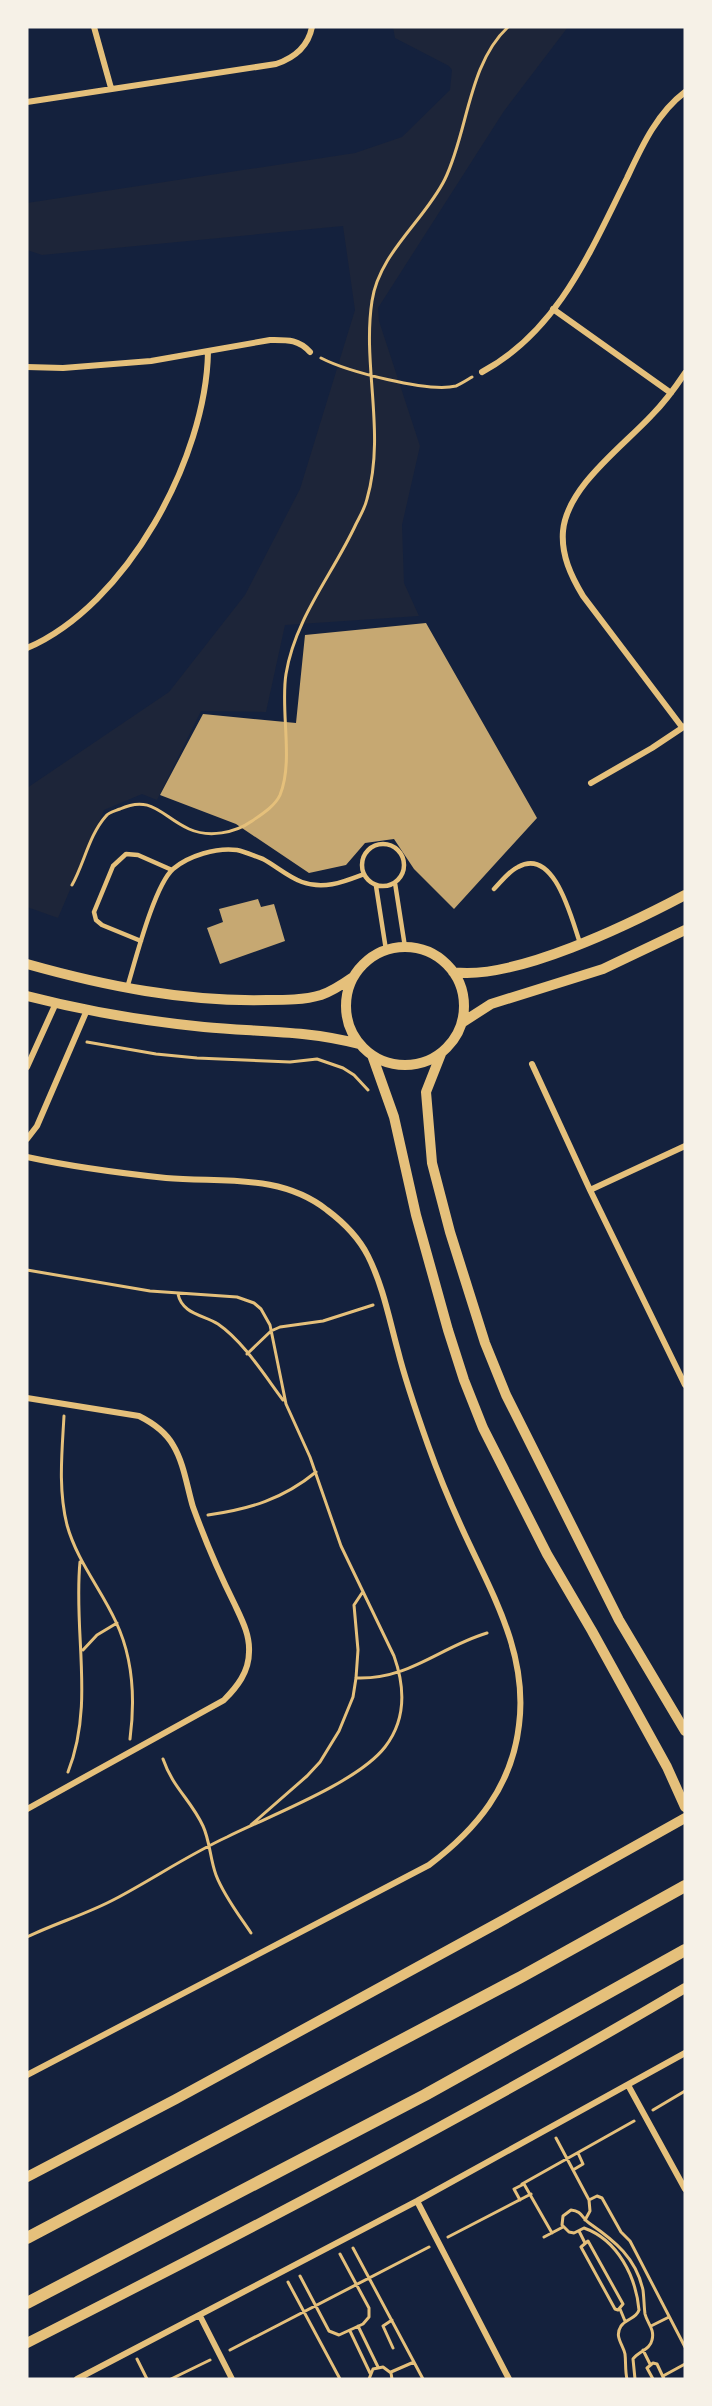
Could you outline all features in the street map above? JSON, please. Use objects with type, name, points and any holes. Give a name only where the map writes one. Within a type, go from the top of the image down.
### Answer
[{"type":"main road","points":[[27,2238],[521,1977],[685,1886]]},
{"type":"main road","points":[[27,2303],[415,2100],[685,1950]]},
{"type":"street","points":[[94,27],[111,88]]},
{"type":"street","points":[[27,102],[276,64],[285,61],[302,49],[312,27]]},
{"type":"street","points":[[482,372],[522,346],[553,309],[594,245],[649,134],[667,108],[685,92]]},
{"type":"street","points":[[553,309],[671,393]]},
{"type":"street","points":[[27,367],[100,366],[151,362],[270,340],[301,342],[310,352]]},
{"type":"street","points":[[27,648],[60,628],[92,603],[116,579],[151,529],[186,455],[203,399],[208,352]]},
{"type":"street","points":[[591,783],[652,748],[684,726],[583,596],[571,577],[564,551],[563,531],[576,495],[671,393],[685,373]]},
{"type":"street","points":[[453,972],[473,974],[493,972],[580,943],[638,920],[685,895]]},
{"type":"street","points":[[463,1022],[490,1004],[603,969],[685,930]]},
{"type":"street","points":[[405,947],[432,954],[453,972],[462,987],[465,1004],[463,1022],[455,1040],[441,1054],[425,1063],[407,1066],[388,1063],[372,1055],[359,1044],[347,1018],[346,1004],[348,990],[362,966],[386,950],[405,947]]},
{"type":"street","points":[[27,963],[73,977],[127,988],[208,999],[290,999],[324,994],[354,977]]},
{"type":"street","points":[[27,996],[87,1010],[195,1026],[308,1033],[359,1044]]},
{"type":"street","points":[[27,1067],[56,1003]]},
{"type":"street","points":[[27,1139],[37,1125],[87,1010]]},
{"type":"street","points":[[441,1054],[426,1092],[432,1163],[450,1232],[485,1343],[506,1395],[619,1620],[685,1731]]},
{"type":"street","points":[[372,1055],[394,1117],[416,1215],[448,1330],[479,1418],[547,1554],[667,1767],[685,1807]]},
{"type":"street","points":[[532,1064],[590,1190],[685,1385]]},
{"type":"street","points":[[590,1190],[685,1146]]},
{"type":"street","points":[[27,1157],[135,1175],[178,1179],[241,1180],[271,1184],[299,1193],[325,1208],[348,1228],[366,1252],[379,1279],[412,1400],[464,1534],[506,1624],[516,1657],[521,1691],[519,1725],[512,1759],[498,1790],[472,1828],[429,1865],[27,2075]]},
{"type":"street","points":[[27,1398],[139,1416],[159,1428],[174,1447],[197,1516],[248,1636],[249,1654],[245,1672],[237,1687],[224,1700],[27,1809]]},
{"type":"street","points":[[27,2177],[176,2099],[685,1818]]},
{"type":"street","points":[[27,2343],[419,2140],[685,1988]]},
{"type":"street","points":[[78,2379],[283,2273],[685,2053]]},
{"type":"street","points":[[628,2085],[685,2189]]},
{"type":"street","points":[[417,2201],[509,2379]]},
{"type":"street","points":[[200,2316],[232,2379]]},
{"type":"lane","points":[[384,844],[393,846],[404,860],[401,877],[395,883],[383,886],[369,881],[362,866],[363,857],[368,850],[384,844]]},
{"type":"lane","points":[[127,988],[156,900],[172,870],[205,853],[236,850],[274,864],[303,882],[323,886],[364,874]]},
{"type":"lane","points":[[141,941],[102,925],[96,920],[94,912],[113,866],[126,854],[138,855],[172,870]]},
{"type":"lane","points":[[494,889],[519,866],[532,864],[547,868],[557,880],[580,943]]},
{"type":"lane","points":[[395,883],[405,947]]},
{"type":"lane","points":[[376,885],[386,950]]},
{"type":"path","points":[[72,885],[81,869],[93,837],[107,814],[132,803],[149,804],[190,830],[219,834],[245,826],[267,811],[279,797],[285,775],[286,674],[299,627],[343,552],[367,500],[375,457],[375,410],[369,316],[372,296],[382,270],[444,182],[456,155],[464,119],[490,47],[508,27]]},
{"type":"path","points":[[310,352],[339,367],[429,387],[457,386],[482,372]]},
{"type":"path","points":[[74,1040],[146,1053],[197,1058],[290,1062],[317,1059],[330,1062],[354,1075],[372,1095]]},
{"type":"path","points":[[27,1270],[120,1287],[246,1299],[261,1309],[267,1316],[271,1331],[286,1404],[316,1472],[334,1530],[362,1593],[387,1639],[400,1673],[402,1702],[395,1731],[379,1754],[357,1772],[276,1815],[209,1845],[116,1899],[27,1937]]},
{"type":"path","points":[[178,1294],[179,1300],[188,1310],[224,1329],[286,1404]]},
{"type":"path","points":[[247,1354],[271,1331],[290,1324],[323,1321],[385,1301]]},
{"type":"path","points":[[64,1404],[61,1489],[67,1526],[80,1561],[117,1623],[127,1657],[132,1692],[128,1753]]},
{"type":"path","points":[[197,1516],[241,1510],[265,1503],[288,1492],[316,1472]]},
{"type":"path","points":[[57,1792],[73,1758],[78,1740],[82,1698],[78,1595],[80,1561]]},
{"type":"path","points":[[250,1826],[294,1789],[320,1762],[347,1714],[356,1678],[358,1644],[354,1605],[362,1593]]},
{"type":"path","points":[[82,1652],[97,1635],[117,1623]]},
{"type":"path","points":[[356,1678],[378,1678],[400,1673],[430,1660],[463,1641],[487,1633]]},
{"type":"path","points":[[163,1759],[177,1789],[197,1814],[209,1845],[220,1885],[251,1933]]},
{"type":"path","points":[[520,2200],[514,2189],[685,2091]]},
{"type":"path","points":[[551,2128],[589,2200],[590,2211],[585,2220]]},
{"type":"path","points":[[573,2170],[583,2164],[578,2153]]},
{"type":"path","points":[[522,2184],[525,2184],[552,2233]]},
{"type":"path","points":[[171,2379],[220,2356],[531,2194]]},
{"type":"path","points":[[589,2200],[597,2196],[602,2198],[621,2232],[630,2241],[685,2347]]},
{"type":"path","points":[[563,2227],[563,2216],[572,2210],[580,2213],[585,2220],[608,2235],[627,2254],[639,2278],[646,2316],[653,2336],[651,2343],[633,2359],[635,2379]]},
{"type":"path","points":[[544,2237],[563,2227]]},
{"type":"path","points":[[563,2227],[569,2232],[588,2229],[604,2239],[628,2268],[636,2291],[639,2310],[635,2317],[620,2327],[618,2340],[624,2352],[627,2379]]},
{"type":"path","points":[[579,2231],[585,2243]]},
{"type":"path","points":[[348,2238],[423,2379]]},
{"type":"path","points":[[590,2242],[623,2304],[620,2309],[615,2310],[581,2247],[585,2243],[590,2242]]},
{"type":"path","points":[[294,2267],[332,2334],[339,2335],[350,2331],[366,2321],[369,2312],[368,2303],[335,2245]]},
{"type":"path","points":[[283,2273],[340,2379]]},
{"type":"path","points":[[620,2309],[626,2322]]},
{"type":"path","points":[[651,2326],[669,2317]]},
{"type":"path","points":[[392,2320],[382,2326],[393,2348]]},
{"type":"path","points":[[358,2326],[378,2367]]},
{"type":"path","points":[[350,2331],[370,2373],[369,2379]]},
{"type":"path","points":[[643,2350],[650,2364]]},
{"type":"path","points":[[133,2351],[147,2379]]},
{"type":"path","points":[[391,2373],[414,2362]]},
{"type":"path","points":[[650,2364],[656,2363],[664,2378],[685,2364]]},
{"type":"path","points":[[650,2364],[647,2368],[653,2379]]},
{"type":"path","points":[[370,2373],[378,2367],[388,2369],[392,2379]]},
{"type":"shaded area","points":[[393,27],[568,27],[504,111],[378,308],[379,321],[420,446],[402,525],[404,583],[419,616],[285,625],[266,712],[201,711],[157,800],[142,794],[104,810],[58,918],[27,907],[27,788],[169,692],[245,595],[300,489],[355,310],[343,226],[42,255],[27,250],[27,203],[355,153],[402,137],[450,90],[452,70],[449,66],[395,38]]},
{"type":"building","points":[[426,623],[537,818],[454,909],[414,869],[394,839],[365,843],[346,865],[309,873],[236,824],[160,795],[203,714],[296,723],[305,635]]},
{"type":"building","points":[[258,899],[261,907],[274,904],[285,941],[220,964],[207,928],[223,922],[219,909]]}]
